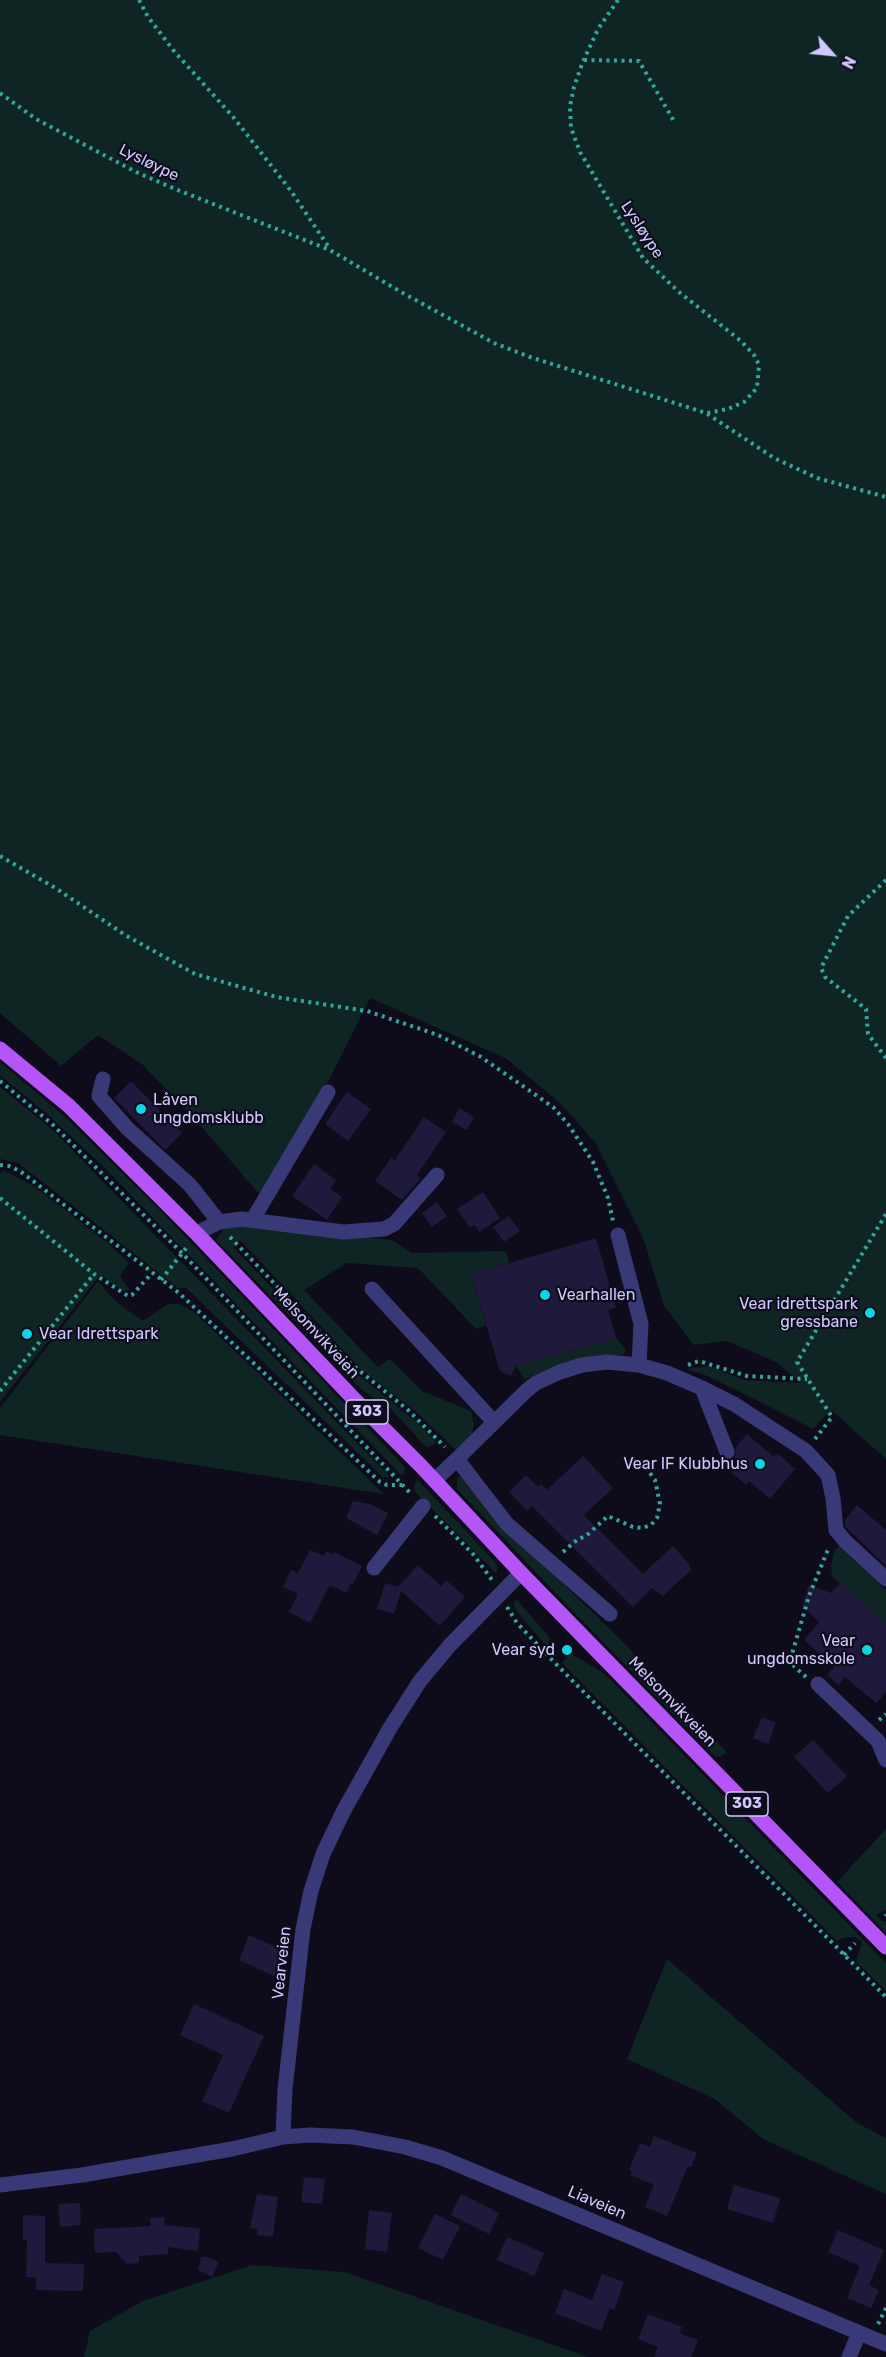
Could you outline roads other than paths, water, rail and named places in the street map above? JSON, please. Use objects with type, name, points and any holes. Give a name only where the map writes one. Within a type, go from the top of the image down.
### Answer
[{"type":"main road","name":"Melsomvikveien","points":[[0,1049],[69,1106],[198,1235],[352,1397],[435,1480],[521,1573],[886,1947]]},
{"type":"street","points":[[103,1079],[99,1096],[127,1128],[190,1185],[219,1222]]},
{"type":"street","points":[[253,1219],[328,1092]]},
{"type":"street","points":[[198,1235],[219,1222],[253,1219],[343,1232],[384,1229],[394,1224],[437,1175]]},
{"type":"street","points":[[618,1235],[641,1324],[639,1365]]},
{"type":"street","points":[[372,1289],[494,1422]]},
{"type":"street","points":[[435,1480],[536,1383],[582,1365],[607,1362],[639,1365],[667,1373],[702,1388],[756,1417],[806,1451],[828,1475],[834,1498],[836,1530],[886,1579]]},
{"type":"street","points":[[702,1388],[727,1452]]},
{"type":"street","points":[[457,1459],[507,1524],[610,1614]]},
{"type":"street","points":[[374,1568],[423,1506]]},
{"type":"street","name":"Vearveien","points":[[283,2137],[285,2089],[303,1929],[311,1891],[323,1854],[349,1801],[420,1681],[450,1645],[521,1573]]},
{"type":"street","points":[[818,1684],[878,1742],[886,1760]]},
{"type":"street","name":"Liaveien","points":[[283,2137],[310,2135],[353,2137],[405,2147],[442,2158],[886,2344]]},
{"type":"street","points":[[0,2185],[82,2175],[232,2149],[283,2137]]},
{"type":"street","points":[[849,2357],[859,2333]]},
{"type":"place","name":"Låven ungdomsklubb","points":[[141,1109]]},
{"type":"place","name":"Vearhallen","points":[[545,1295]]},
{"type":"place","name":"Vear idrettspark gressbane","points":[[870,1313]]},
{"type":"place","name":"Vear Idrettspark","points":[[27,1334]]},
{"type":"place","name":"Vear IF Klubbhus","points":[[760,1464]]},
{"type":"place","name":"Vear syd","points":[[567,1650]]},
{"type":"place","name":"Vear ungdomsskole","points":[[867,1650]]}]
